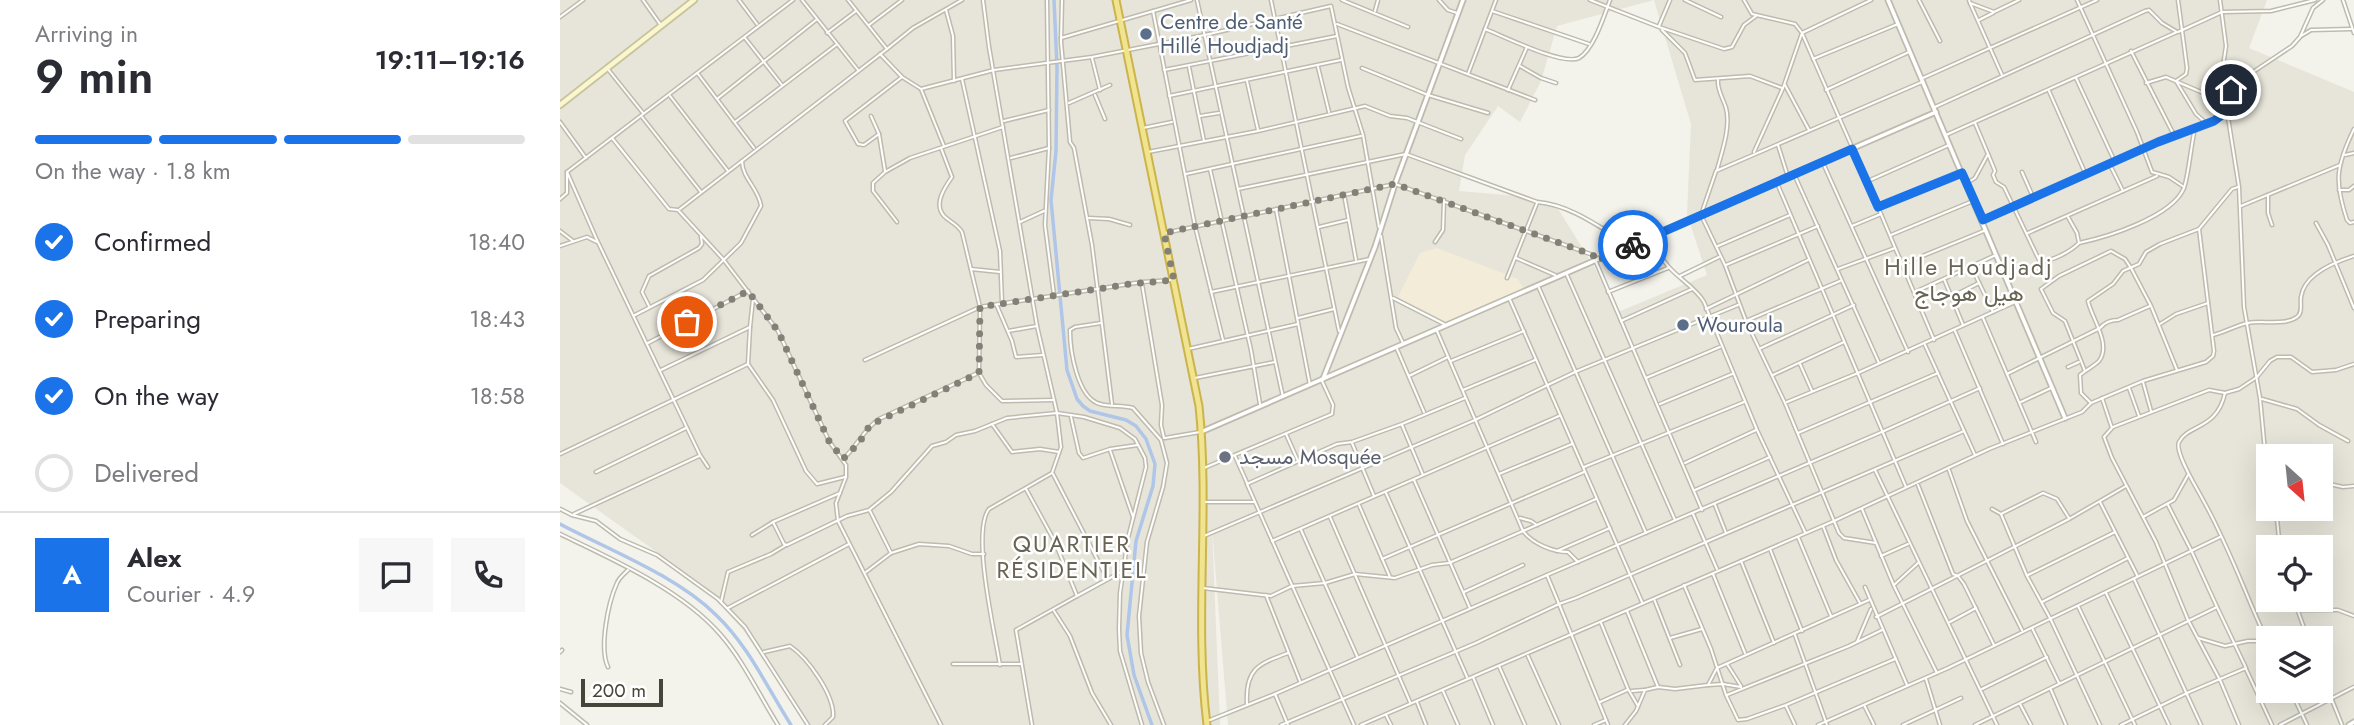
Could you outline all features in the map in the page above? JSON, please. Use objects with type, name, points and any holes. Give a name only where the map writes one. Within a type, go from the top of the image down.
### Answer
[{"type":"highway","points":[[1116,0],[1194,379],[1201,432],[1202,677],[1207,723]]},
{"type":"main road","points":[[560,105],[693,0]]},
{"type":"street","points":[[560,18],[583,0]]},
{"type":"street","points":[[643,0],[660,25]]},
{"type":"street","points":[[739,0],[758,26]]},
{"type":"street","points":[[567,172],[793,0]]},
{"type":"street","points":[[802,0],[858,71]]},
{"type":"street","points":[[868,25],[902,0]]},
{"type":"street","points":[[678,210],[913,28],[962,0]]},
{"type":"street","points":[[983,0],[1037,326],[1057,413],[1061,447],[1052,473],[986,513],[982,533],[984,573],[1000,665]]},
{"type":"street","points":[[1048,0],[1049,148],[1045,210],[1047,256],[1054,296]]},
{"type":"street","points":[[1062,0],[1061,38],[1069,142],[1074,148],[1088,218],[1112,405]]},
{"type":"street","points":[[1170,0],[1171,6]]},
{"type":"street","points":[[1061,38],[1191,0]]},
{"type":"street","points":[[1197,0],[1283,398]]},
{"type":"street","points":[[1271,0],[1340,334]]},
{"type":"street","points":[[1332,0],[1331,6],[1374,188],[1396,328],[1404,345]]},
{"type":"street","points":[[1342,0],[1408,27]]},
{"type":"street","points":[[1374,12],[1378,0]]},
{"type":"street","points":[[1439,0],[1448,10],[1458,13]]},
{"type":"street","points":[[1203,468],[1332,414],[1333,404],[1322,381],[1380,232],[1462,0]]},
{"type":"street","points":[[1468,75],[1496,0]]},
{"type":"street","points":[[1590,0],[1659,28],[1727,49],[1734,44],[1744,25],[1757,16]]},
{"type":"street","points":[[1485,29],[1570,60],[1580,57],[1590,44],[1610,0]]},
{"type":"street","points":[[1659,28],[1670,0]]},
{"type":"street","points":[[1685,0],[1721,17]]},
{"type":"street","points":[[1744,0],[1749,12],[1795,24],[1802,33],[1934,340]]},
{"type":"street","points":[[1754,153],[1785,83],[1802,33],[1871,0]]},
{"type":"street","points":[[1888,0],[2065,418]]},
{"type":"street","points":[[1919,0],[1940,41]]},
{"type":"street","points":[[1978,20],[2019,0]]},
{"type":"street","points":[[2077,0],[2152,172],[2169,177],[2184,187]]},
{"type":"street","points":[[1716,171],[2097,0]]},
{"type":"street","points":[[2176,81],[2186,74],[2187,68],[2178,0]]},
{"type":"street","points":[[2220,0],[2226,46],[2222,66],[2225,97],[2239,187],[2242,286],[2260,398],[2264,444]]},
{"type":"street","points":[[1946,135],[2222,12],[2271,11],[2315,0]]},
{"type":"street","points":[[2300,37],[2313,8],[2323,0]]},
{"type":"street","points":[[2343,0],[2354,33]]},
{"type":"street","points":[[850,1],[887,48]]},
{"type":"street","points":[[1969,1],[1994,12]]},
{"type":"street","points":[[1969,1],[2002,76]]},
{"type":"street","points":[[920,89],[994,70],[1091,57],[1205,35],[1331,6]]},
{"type":"street","points":[[945,9],[953,36],[954,82]]},
{"type":"street","points":[[827,34],[857,10]]},
{"type":"street","points":[[1160,440],[1201,432],[1311,386],[1852,149],[2002,76],[2149,10],[2162,23],[2178,32]]},
{"type":"street","points":[[1153,11],[1195,226],[1223,340]]},
{"type":"street","points":[[1492,11],[1590,44]]},
{"type":"street","points":[[717,99],[816,20]]},
{"type":"street","points":[[1336,24],[1535,100]]},
{"type":"street","points":[[1813,59],[1898,24]]},
{"type":"street","points":[[1659,28],[1685,53],[1695,80],[1749,76],[1783,88]]},
{"type":"street","points":[[2225,97],[2241,80],[2287,50],[2311,30],[2351,29]]},
{"type":"street","points":[[1163,70],[1339,36]]},
{"type":"street","points":[[744,37],[782,85]]},
{"type":"street","points":[[734,122],[836,45]]},
{"type":"street","points":[[1508,90],[1528,46]]},
{"type":"street","points":[[2131,51],[2174,136]]},
{"type":"street","points":[[1826,90],[1910,52]]},
{"type":"street","points":[[880,54],[889,66],[920,89],[943,148],[952,177],[941,192],[940,209],[943,215],[960,228],[971,269],[980,307],[979,373],[986,385],[1002,401],[1054,400]]},
{"type":"street","points":[[1091,57],[1100,91]]},
{"type":"street","points":[[1168,96],[1343,59]]},
{"type":"street","points":[[1519,65],[1556,83]]},
{"type":"street","points":[[1188,66],[1205,142]]},
{"type":"street","points":[[1318,66],[1329,114]]},
{"type":"street","points":[[606,67],[701,192]]},
{"type":"street","points":[[1362,68],[1428,95],[1488,113]]},
{"type":"street","points":[[698,74],[755,150]]},
{"type":"street","points":[[2146,83],[2163,76],[2201,92],[2225,97]]},
{"type":"street","points":[[879,134],[864,145],[858,144],[845,121],[902,77]]},
{"type":"street","points":[[2076,77],[2115,162]]},
{"type":"street","points":[[1718,78],[1717,85],[1726,110],[1726,129],[1716,171],[1701,215],[1834,521],[1844,538],[1876,543]]},
{"type":"street","points":[[962,79],[1000,251],[1002,304]]},
{"type":"street","points":[[1247,81],[1258,131]]},
{"type":"street","points":[[2176,81],[2196,114],[2207,123]]},
{"type":"street","points":[[1785,83],[1809,131]]},
{"type":"street","points":[[1068,103],[1110,85]]},
{"type":"street","points":[[2049,90],[2086,175]]},
{"type":"street","points":[[1094,94],[1105,119]]},
{"type":"street","points":[[669,96],[728,171]]},
{"type":"street","points":[[1147,152],[1258,131],[1364,106],[1373,107],[1390,116],[1407,118],[1461,139]]},
{"type":"street","points":[[1003,121],[1049,110]]},
{"type":"street","points":[[1983,220],[2218,119],[2227,111]]},
{"type":"street","points":[[1199,117],[1220,113]]},
{"type":"street","points":[[871,116],[879,134],[885,172]]},
{"type":"street","points":[[560,122],[586,158]]},
{"type":"street","points":[[1142,128],[1174,122]]},
{"type":"street","points":[[1974,122],[1988,154],[1996,182],[2004,187],[2040,262],[2060,255],[2079,243],[2133,227],[2170,205],[2184,187],[2195,127]]},
{"type":"street","points":[[897,222],[873,191],[873,183],[885,172],[913,157],[1004,127]]},
{"type":"street","points":[[2354,129],[2337,176],[2347,220],[2354,222]]},
{"type":"street","points":[[1185,174],[1363,135]]},
{"type":"street","points":[[612,138],[669,209],[678,210],[723,259],[778,331],[829,441],[846,465],[846,477],[836,503],[838,521],[942,725]]},
{"type":"street","points":[[1867,181],[1950,144]]},
{"type":"street","points":[[1778,145],[1791,176],[1819,226],[1879,364]]},
{"type":"street","points":[[1010,159],[1049,148]]},
{"type":"street","points":[[2343,156],[2354,153]]},
{"type":"street","points":[[1238,189],[1406,154],[1537,202],[1555,204],[1583,216],[1632,245]]},
{"type":"street","points":[[1966,183],[1975,178],[1988,154]]},
{"type":"street","points":[[634,316],[703,280],[741,243],[761,206],[759,196],[742,169],[742,160]]},
{"type":"street","points":[[1823,162],[1908,352]]},
{"type":"street","points":[[2109,165],[2124,192]]},
{"type":"street","points":[[2240,207],[2340,165]]},
{"type":"street","points":[[1210,169],[1254,365],[1260,408]]},
{"type":"street","points":[[560,199],[566,193],[567,172]]},
{"type":"street","points":[[567,172],[598,242],[708,467]]},
{"type":"street","points":[[2022,172],[2033,198]]},
{"type":"street","points":[[1878,207],[1962,173]]},
{"type":"street","points":[[2026,234],[2158,175]]},
{"type":"street","points":[[1777,182],[1907,488]]},
{"type":"street","points":[[1164,233],[1395,184],[1593,255],[1702,510]]},
{"type":"street","points":[[2339,190],[2349,190],[2354,186]]},
{"type":"street","points":[[2091,403],[2081,393],[2081,375],[2100,359],[2103,353],[2100,328],[2088,301],[2113,284],[2123,271],[2139,264],[2146,252],[2199,229],[2232,189],[2239,187]]},
{"type":"street","points":[[1344,194],[1356,261]]},
{"type":"street","points":[[2268,195],[2267,213],[2272,225]]},
{"type":"street","points":[[1435,242],[1443,230],[1444,200]]},
{"type":"street","points":[[1891,236],[1974,201]]},
{"type":"street","points":[[1507,278],[1537,202]]},
{"type":"street","points":[[1276,209],[1311,386]]},
{"type":"street","points":[[1019,222],[1045,210]]},
{"type":"street","points":[[1851,226],[1881,214]]},
{"type":"street","points":[[1717,247],[1791,215]]},
{"type":"street","points":[[2068,217],[2079,243]]},
{"type":"street","points":[[1088,218],[1109,219],[1130,225]]},
{"type":"street","points":[[1318,227],[1349,220]]},
{"type":"street","points":[[2316,223],[2354,308]]},
{"type":"street","points":[[1725,265],[1819,226]]},
{"type":"street","points":[[1362,725],[2086,410],[2091,403],[2102,398],[2210,359],[2214,351],[2199,229]]},
{"type":"street","points":[[1902,264],[1987,230]]},
{"type":"street","points":[[560,231],[575,242]]},
{"type":"street","points":[[650,307],[642,292],[649,276],[699,248],[702,244],[701,234]]},
{"type":"street","points":[[560,246],[587,237],[598,242]]},
{"type":"street","points":[[1650,237],[1657,253],[1704,302],[1757,430],[1806,533]]},
{"type":"street","points":[[1837,269],[1895,247]]},
{"type":"street","points":[[2085,371],[2065,321],[2053,313],[2042,288],[2059,276],[2108,251],[2122,257],[2131,268],[2151,306],[2178,371]]},
{"type":"street","points":[[1914,293],[1997,254]]},
{"type":"street","points":[[1679,277],[1721,256]]},
{"type":"street","points":[[2212,335],[2247,323],[2289,321],[2296,318],[2300,312],[2301,295],[2308,283],[2325,269],[2354,256]]},
{"type":"street","points":[[1516,258],[1559,277]]},
{"type":"street","points":[[1210,292],[1370,259]]},
{"type":"street","points":[[1706,310],[1810,260]]},
{"type":"street","points":[[1971,266],[1994,313]]},
{"type":"street","points":[[1608,292],[1669,267]]},
{"type":"street","points":[[971,269],[1001,272]]},
{"type":"street","points":[[1567,274],[1675,521]]},
{"type":"street","points":[[1944,279],[1963,326]]},
{"type":"street","points":[[865,360],[980,307],[1142,282],[1174,280]]},
{"type":"street","points":[[1746,321],[1841,280]]},
{"type":"street","points":[[1142,282],[1160,393],[1164,438]]},
{"type":"street","points":[[1952,297],[1979,283]]},
{"type":"street","points":[[1538,286],[1646,534]]},
{"type":"street","points":[[1621,321],[1693,289]]},
{"type":"street","points":[[647,343],[748,291]]},
{"type":"street","points":[[1391,297],[1448,326]]},
{"type":"street","points":[[753,298],[748,364],[773,400],[806,471],[817,484],[846,477]]},
{"type":"street","points":[[1510,299],[1643,603]]},
{"type":"street","points":[[1785,403],[1908,352],[2016,302]]},
{"type":"street","points":[[2159,324],[2176,314],[2208,303]]},
{"type":"street","points":[[1203,536],[1475,420],[1547,384],[1739,304]]},
{"type":"street","points":[[997,305],[1013,341],[1016,357],[1044,355]]},
{"type":"street","points":[[1760,349],[1854,305]]},
{"type":"street","points":[[2007,374],[2112,320],[2151,306]]},
{"type":"street","points":[[1298,318],[1335,309]]},
{"type":"street","points":[[1983,318],[2036,442]]},
{"type":"street","points":[[1101,323],[1071,328],[1070,340],[1075,366],[1084,394],[1098,404],[1131,407],[1160,440],[1167,463],[1147,542],[1139,629],[1148,682],[1164,725]]},
{"type":"street","points":[[1188,349],[1300,324]]},
{"type":"street","points":[[1007,331],[1037,326]]},
{"type":"street","points":[[660,371],[750,327]]},
{"type":"street","points":[[1955,330],[2003,444]]},
{"type":"street","points":[[1437,331],[1523,531],[1529,539],[1555,552],[1568,552],[1578,562]]},
{"type":"street","points":[[1450,362],[1525,331]]},
{"type":"street","points":[[1772,375],[1845,342]]},
{"type":"street","points":[[1924,344],[1976,456]]},
{"type":"street","points":[[1646,378],[1721,347]]},
{"type":"street","points":[[1397,348],[1424,414]]},
{"type":"street","points":[[2239,725],[2220,680],[2188,621],[2166,562],[2112,458],[2104,437],[2112,428],[2208,390],[2225,393],[2239,390],[2257,377],[2270,361],[2284,356],[2294,359],[2312,372],[2336,370],[2354,364]]},
{"type":"street","points":[[1408,376],[1448,358]]},
{"type":"street","points":[[1463,391],[1536,359]]},
{"type":"street","points":[[2068,367],[2080,361]]},
{"type":"street","points":[[1194,379],[1275,362]]},
{"type":"street","points":[[1800,363],[1813,392]]},
{"type":"street","points":[[560,454],[748,364]]},
{"type":"street","points":[[843,459],[859,443],[870,425],[979,373]]},
{"type":"street","points":[[1797,433],[1938,373]]},
{"type":"street","points":[[1658,405],[1733,374]]},
{"type":"street","points":[[2143,381],[2151,412]]},
{"type":"street","points":[[2019,403],[2052,387]]},
{"type":"street","points":[[2128,387],[2139,416]]},
{"type":"street","points":[[1207,723],[1980,388]]},
{"type":"street","points":[[2225,393],[2210,421],[2186,434],[2179,440],[2178,447],[2260,626]]},
{"type":"street","points":[[1247,484],[1342,442],[1352,442],[1465,398]]},
{"type":"street","points":[[2102,398],[2112,428]]},
{"type":"street","points":[[2260,398],[2297,410],[2348,441]]},
{"type":"street","points":[[1583,467],[1745,402]]},
{"type":"street","points":[[721,602],[728,572],[838,521],[869,510],[891,492],[932,446],[946,442],[956,435],[1018,416],[1057,413],[1120,428],[1131,434],[1139,445],[1145,458],[1146,469],[1133,517],[1120,593],[1120,651],[1142,725]]},
{"type":"street","points":[[1070,415],[1080,456],[1087,458],[1110,449],[1139,445]]},
{"type":"street","points":[[1272,541],[1560,415]]},
{"type":"street","points":[[991,423],[1012,452],[1040,449],[1059,452]]},
{"type":"street","points":[[1402,424],[1423,476]]},
{"type":"street","points":[[596,472],[687,428]]},
{"type":"street","points":[[1683,464],[1757,430]]},
{"type":"street","points":[[1281,725],[1964,431]]},
{"type":"street","points":[[1285,433],[1298,461]]},
{"type":"street","points":[[1352,442],[1375,497]]},
{"type":"street","points":[[1498,475],[1573,443]]},
{"type":"street","points":[[1110,449],[1133,517]]},
{"type":"street","points":[[1235,454],[1354,725]]},
{"type":"street","points":[[572,515],[700,455]]},
{"type":"street","points":[[1694,490],[1771,457]]},
{"type":"street","points":[[1875,469],[1997,725]]},
{"type":"street","points":[[1948,469],[1967,521],[2022,632]]},
{"type":"street","points":[[1382,559],[1585,471]]},
{"type":"street","points":[[1052,473],[1107,579]]},
{"type":"street","points":[[2143,517],[2168,505],[2179,493],[2189,474]]},
{"type":"street","points":[[1413,480],[1471,609]]},
{"type":"street","points":[[1918,484],[1953,574],[1958,576],[1976,607],[1994,645]]},
{"type":"street","points":[[1876,617],[2069,519],[2127,485]]},
{"type":"street","points":[[2333,485],[2354,486]]},
{"type":"street","points":[[1026,489],[1055,542],[1077,596]]},
{"type":"street","points":[[752,535],[773,522],[841,492]]},
{"type":"street","points":[[1386,492],[1468,678]]},
{"type":"street","points":[[2001,514],[2043,493],[2057,499],[2069,519]]},
{"type":"street","points":[[1202,588],[1266,595],[1279,594],[1292,586],[1325,583],[1355,574],[1391,578],[1432,565],[1449,563],[1597,498]]},
{"type":"street","points":[[2100,500],[2201,725]]},
{"type":"street","points":[[1203,502],[1256,502]]},
{"type":"street","points":[[1358,504],[1391,578]]},
{"type":"street","points":[[1715,505],[1726,533]]},
{"type":"street","points":[[2168,505],[2272,725]]},
{"type":"street","points":[[1861,508],[1894,586],[1937,673]]},
{"type":"street","points":[[560,509],[596,521],[620,539],[657,555],[721,602],[743,624],[808,725]]},
{"type":"street","points":[[1992,509],[2001,514],[2100,725]]},
{"type":"street","points":[[869,510],[891,553]]},
{"type":"street","points":[[1693,514],[1718,570]]},
{"type":"street","points":[[1330,516],[1410,703]]},
{"type":"street","points":[[1517,517],[1538,526]]},
{"type":"street","points":[[773,522],[783,544],[787,545]]},
{"type":"street","points":[[1823,526],[1836,560],[1861,604]]},
{"type":"street","points":[[1555,552],[1611,528]]},
{"type":"street","points":[[1300,529],[1358,657]]},
{"type":"street","points":[[2028,576],[2115,532]]},
{"type":"street","points":[[560,534],[629,569],[689,604],[728,644],[778,725]]},
{"type":"street","points":[[1798,536],[1832,618]]},
{"type":"street","points":[[1818,725],[1937,673],[2220,537]]},
{"type":"street","points":[[727,608],[849,544]]},
{"type":"street","points":[[865,573],[891,553],[919,544],[949,546],[972,554],[984,554]]},
{"type":"street","points":[[1881,556],[1909,544]]},
{"type":"street","points":[[1769,548],[1802,631]]},
{"type":"street","points":[[2041,603],[2128,558]]},
{"type":"street","points":[[1740,561],[1774,643]]},
{"type":"street","points":[[1894,586],[1919,563]]},
{"type":"street","points":[[1463,593],[1523,565]]},
{"type":"street","points":[[608,667],[604,656],[609,609],[618,580],[629,569]]},
{"type":"street","points":[[1032,725],[1016,628],[1122,572]]},
{"type":"street","points":[[1713,573],[1746,654]]},
{"type":"street","points":[[1547,575],[1608,725]]},
{"type":"street","points":[[1684,585],[1726,695],[1737,718],[1742,720],[1786,705],[1895,659]]},
{"type":"street","points":[[1865,587],[1908,686]]},
{"type":"street","points":[[2105,592],[2169,725]]},
{"type":"street","points":[[1266,595],[1301,682]]},
{"type":"street","points":[[1654,598],[1680,664]]},
{"type":"street","points":[[1708,685],[1717,668],[1869,600]]},
{"type":"street","points":[[2078,604],[2135,725]]},
{"type":"street","points":[[1949,622],[1976,607]]},
{"type":"street","points":[[1975,725],[2217,607]]},
{"type":"street","points":[[1857,642],[1872,608]]},
{"type":"street","points":[[1054,610],[1070,636],[1092,693],[1111,725]]},
{"type":"street","points":[[1627,610],[1658,687]]},
{"type":"street","points":[[2333,610],[2354,616]]},
{"type":"street","points":[[1600,622],[1638,706]]},
{"type":"street","points":[[2032,627],[2060,684]]},
{"type":"street","points":[[1669,638],[1702,629]]},
{"type":"street","points":[[1726,695],[1882,630]]},
{"type":"street","points":[[1795,635],[1826,723]]},
{"type":"street","points":[[2197,638],[2225,646],[2256,642]]},
{"type":"street","points":[[763,653],[790,646],[807,660],[834,710],[834,717],[825,725]]},
{"type":"street","points":[[1247,704],[1249,679],[1254,669],[1289,652]]},
{"type":"street","points":[[1527,653],[1559,725]]},
{"type":"street","points":[[1981,690],[2047,657]]},
{"type":"street","points":[[953,664],[1022,664]]},
{"type":"street","points":[[1726,664],[1742,688]]},
{"type":"street","points":[[1499,666],[1525,725]]},
{"type":"street","points":[[2121,725],[2246,668]]},
{"type":"street","points":[[1473,676],[1493,725]]},
{"type":"street","points":[[1925,678],[1940,725]]},
{"type":"street","points":[[1599,702],[1630,690],[1658,687],[1675,689],[1723,684],[1742,688]]},
{"type":"street","points":[[2333,698],[2354,687]]},
{"type":"street","points":[[1443,689],[1458,725]]},
{"type":"street","points":[[2050,689],[2066,725]]},
{"type":"street","points":[[560,690],[570,692]]},
{"type":"street","points":[[1625,725],[1645,690]]},
{"type":"street","points":[[1275,694],[1288,724]]},
{"type":"street","points":[[1903,725],[1961,698]]},
{"type":"street","points":[[1416,701],[1426,725]]},
{"type":"street","points":[[2333,701],[2342,725]]},
{"type":"street","points":[[560,703],[585,724]]},
{"type":"street","points":[[2020,703],[2031,725]]},
{"type":"street","points":[[2297,703],[2307,725]]},
{"type":"street","points":[[2280,725],[2323,703]]},
{"type":"street","points":[[1786,705],[1795,725]]},
{"type":"street","points":[[1864,705],[1874,725]]},
{"type":"street","points":[[1386,714],[1391,725]]},
{"type":"street","points":[[1594,725],[1606,720]]},
{"type":"street","points":[[2349,725],[2354,722]]},
{"type":"street","points":[[580,725],[585,724]]},
{"type":"shaded area","points":[[560,0],[1654,0],[2267,0],[2249,48],[2354,92],[2354,725],[1228,725],[1212,528],[1220,725],[810,725],[743,630],[703,585],[560,483]],"holes":[[[1654,0],[1691,124],[1687,214],[1707,275],[1618,312],[1555,204],[1529,197],[1459,191],[1465,155],[1498,106],[1520,122],[1541,81],[1557,26]]]},
{"type":"shaded area","points":[[1437,248],[1518,279],[1524,290],[1448,323],[1398,297],[1420,253]]},
{"type":"waterway","points":[[1054,0],[1057,67],[1056,151],[1051,200],[1067,370],[1077,399],[1083,406],[1090,411],[1126,420],[1136,426],[1146,439],[1155,464],[1153,486],[1136,541],[1127,635],[1134,675],[1152,725]]},
{"type":"waterway","points":[[560,524],[642,565],[700,601],[738,640],[791,725]]},
{"type":"way so far","points":[[687,322],[748,291],[778,331],[829,441],[843,459],[859,443],[870,425],[879,419],[979,373],[980,307],[1142,282],[1174,280],[1164,233],[1395,184],[1593,255],[1596,261],[1633,245]]},
{"type":"place","name":"Centre de Santé Hillé Houdjadj","points":[[1146,34]]},
{"type":"place","name":"Wouroula","points":[[1683,325]]},
{"type":"place","name":"مسجد Mosquée","points":[[1225,457]]},
{"type":"district","name":"Hille Houdjadj هيل هوجاج","points":[[1969,280]]},
{"type":"district","name":"QUARTIER RÉSIDENTIEL","points":[[1072,557]]},
{"type":"route","points":[[1633,245],[1852,149],[1878,207],[1962,173],[1983,220],[2158,142],[2218,119],[2227,111],[2225,97],[2231,90]]}]
